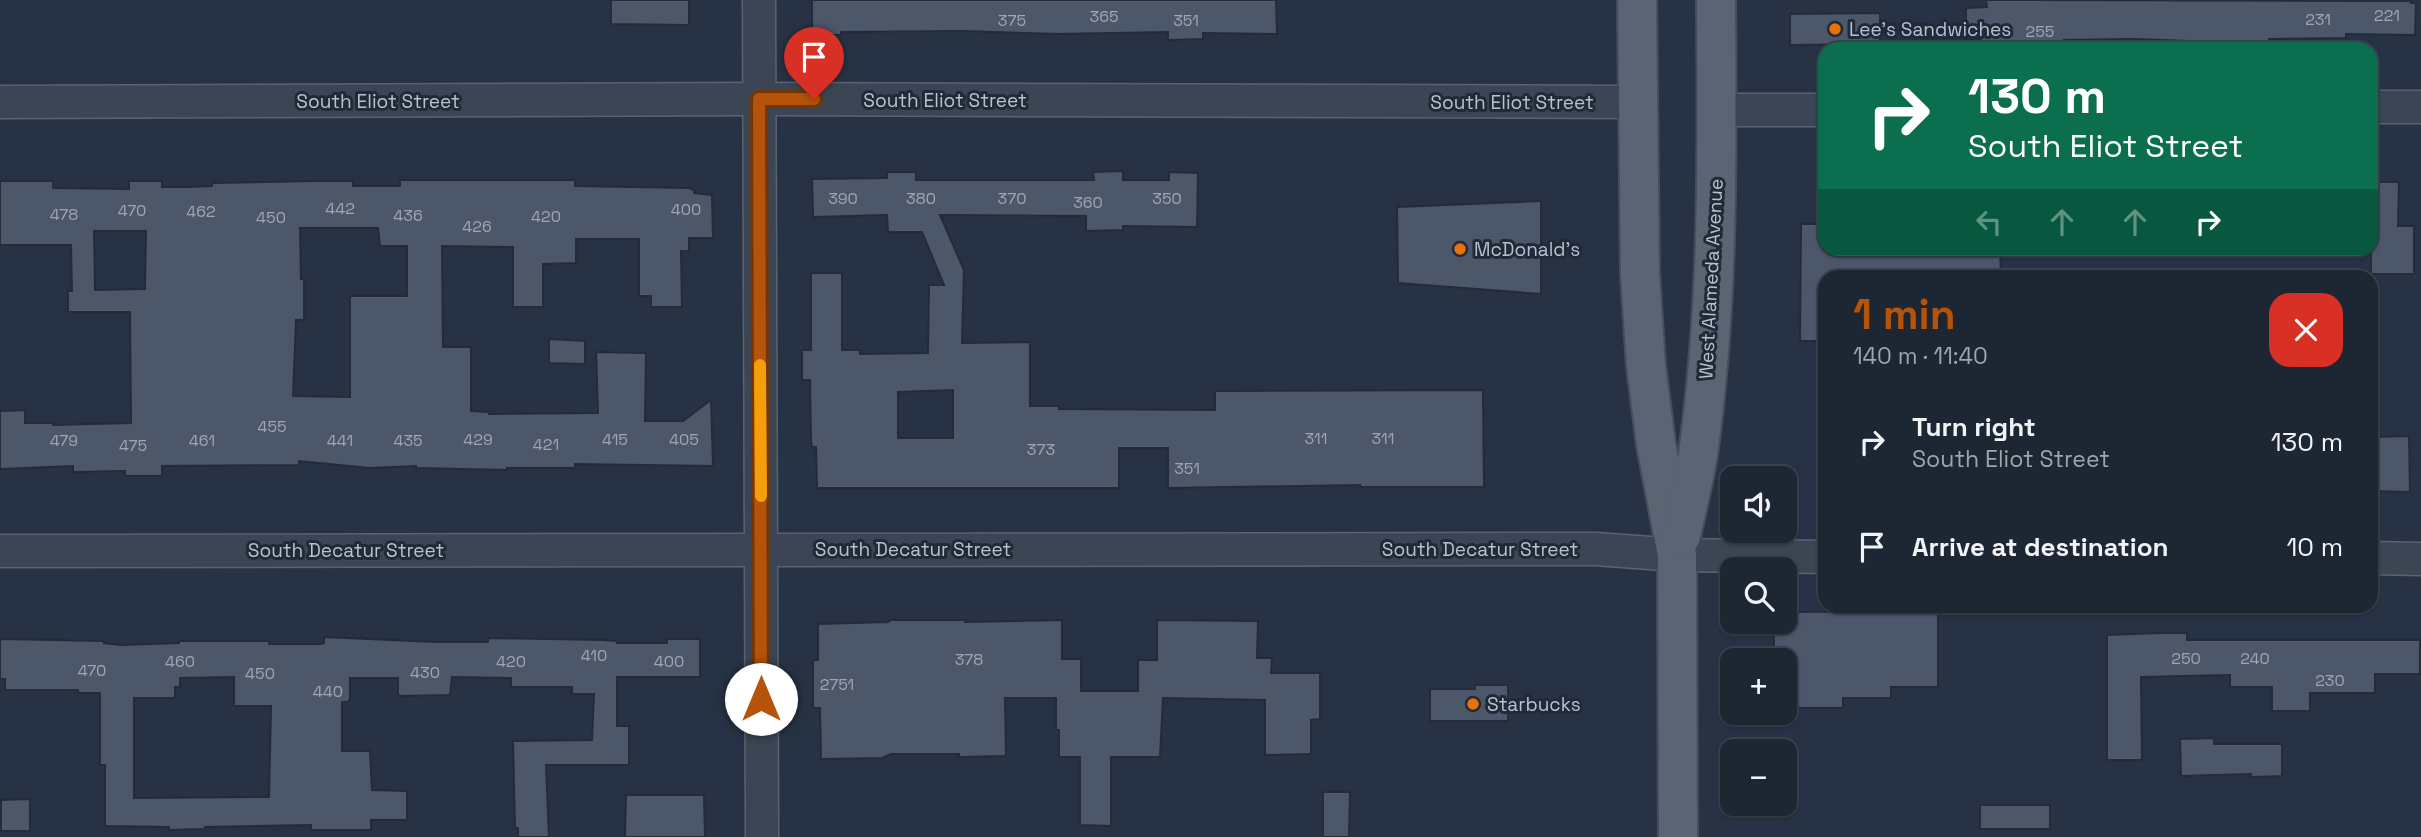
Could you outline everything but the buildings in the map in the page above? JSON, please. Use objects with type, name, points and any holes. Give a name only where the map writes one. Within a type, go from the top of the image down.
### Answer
[{"type":"main road","name":"West Alameda Avenue","points":[[1637,0],[1640,274],[1646,366],[1656,443],[1677,555],[1678,837]]},
{"type":"main road","name":"West Alameda Avenue","points":[[1677,555],[1698,450],[1709,356],[1715,246],[1716,0]]},
{"type":"street","points":[[759,0],[762,837]]},
{"type":"street","name":"South Eliot Street","points":[[0,102],[759,99],[1637,102]]},
{"type":"street","points":[[2378,107],[2421,107]]},
{"type":"street","points":[[1717,110],[1818,110]]},
{"type":"street","name":"South Decatur Street","points":[[0,551],[1596,549],[1677,555],[1818,557]]},
{"type":"street","points":[[2378,558],[2421,559]]},
{"type":"slow traffic","points":[[760,365],[761,496]]},
{"type":"place","name":"Lee's Sandwiches","points":[[1835,29]]},
{"type":"place","name":"McDonald's","points":[[1460,249]]},
{"type":"place","name":"Starbucks","points":[[1473,704]]},
{"type":"route","points":[[761,699],[759,99],[814,99]]}]
